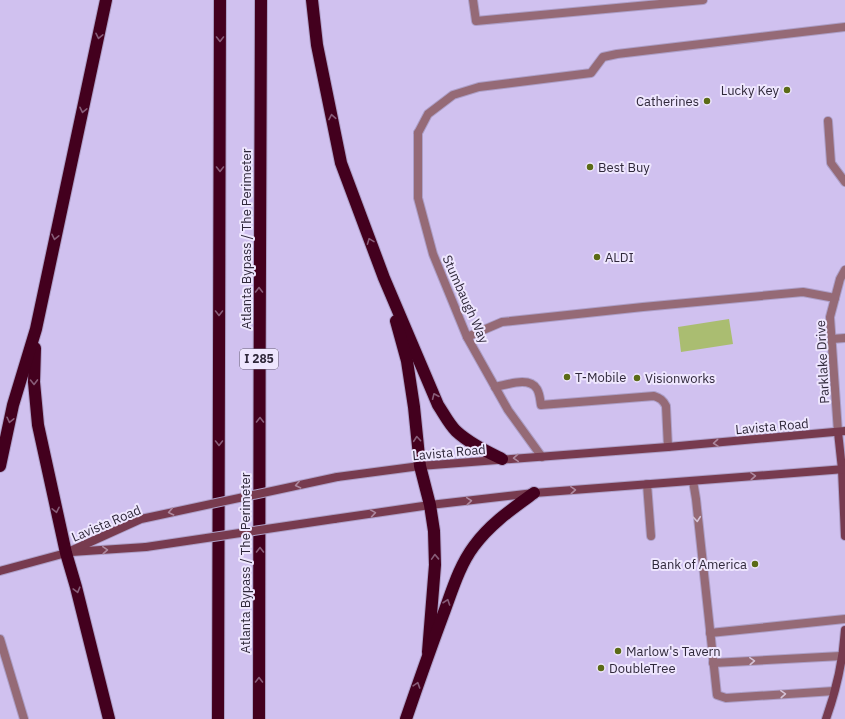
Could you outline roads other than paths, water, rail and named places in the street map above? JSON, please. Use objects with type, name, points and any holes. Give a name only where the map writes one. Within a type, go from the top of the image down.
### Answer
[{"type":"highway","points":[[0,466],[14,405],[36,329],[106,0]]},
{"type":"highway","name":"Atlanta Bypass / The Perimeter","points":[[218,719],[220,0]]},
{"type":"highway","name":"Atlanta Bypass / The Perimeter","points":[[259,719],[259,219],[261,0]]},
{"type":"highway","points":[[312,0],[317,45],[341,163],[384,278],[438,405],[446,419],[470,442],[502,459]]},
{"type":"highway","points":[[384,278],[407,361],[414,407],[420,466],[430,504],[434,531],[435,565],[428,652]]},
{"type":"highway","points":[[36,329],[34,382],[38,425],[66,553],[110,719]]},
{"type":"highway","points":[[406,719],[428,652],[452,587],[465,559],[494,523],[534,493]]},
{"type":"main road","name":"Lavista Road","points":[[0,571],[66,553],[141,518],[336,477],[420,466],[668,447],[842,431]]},
{"type":"main road","points":[[842,431],[845,536]]},
{"type":"main road","name":"Lavista Road","points":[[66,553],[146,547],[430,504],[534,493],[843,469]]},
{"type":"main road","points":[[826,719],[834,691],[842,671],[845,630]]},
{"type":"street","points":[[474,0],[476,21],[703,0]]},
{"type":"street","name":"Stumbaugh Way","points":[[542,457],[508,410],[468,337],[433,254],[418,198],[418,133],[428,114],[453,96],[479,88],[591,73],[603,57],[617,54],[845,27]]},
{"type":"street","points":[[828,121],[831,162],[845,182]]},
{"type":"street","name":"Parklake Drive","points":[[842,431],[830,316],[840,279],[845,270]]},
{"type":"street","points":[[468,337],[502,322],[802,292],[835,298]]},
{"type":"street","points":[[832,339],[845,338]]},
{"type":"street","points":[[495,387],[520,382],[529,383],[534,385],[538,390],[541,405],[654,396],[660,398],[664,400],[666,406],[668,447]]},
{"type":"street","points":[[693,481],[717,695],[726,698],[834,691]]},
{"type":"street","points":[[647,484],[651,536]]},
{"type":"street","points":[[710,633],[845,620]]},
{"type":"street","points":[[0,639],[24,719]]},
{"type":"street","points":[[713,664],[842,656]]},
{"type":"place","name":"Lucky Key","points":[[787,90]]},
{"type":"place","name":"Catherines","points":[[707,101]]},
{"type":"place","name":"Best Buy","points":[[590,167]]},
{"type":"place","name":"ALDI","points":[[597,257]]},
{"type":"place","name":"T-Mobile","points":[[567,377]]},
{"type":"place","name":"Visionworks","points":[[637,378]]},
{"type":"place","name":"Bank of America","points":[[755,564]]},
{"type":"place","name":"Marlow's Tavern","points":[[618,651]]},
{"type":"place","name":"DoubleTree","points":[[601,668]]}]
